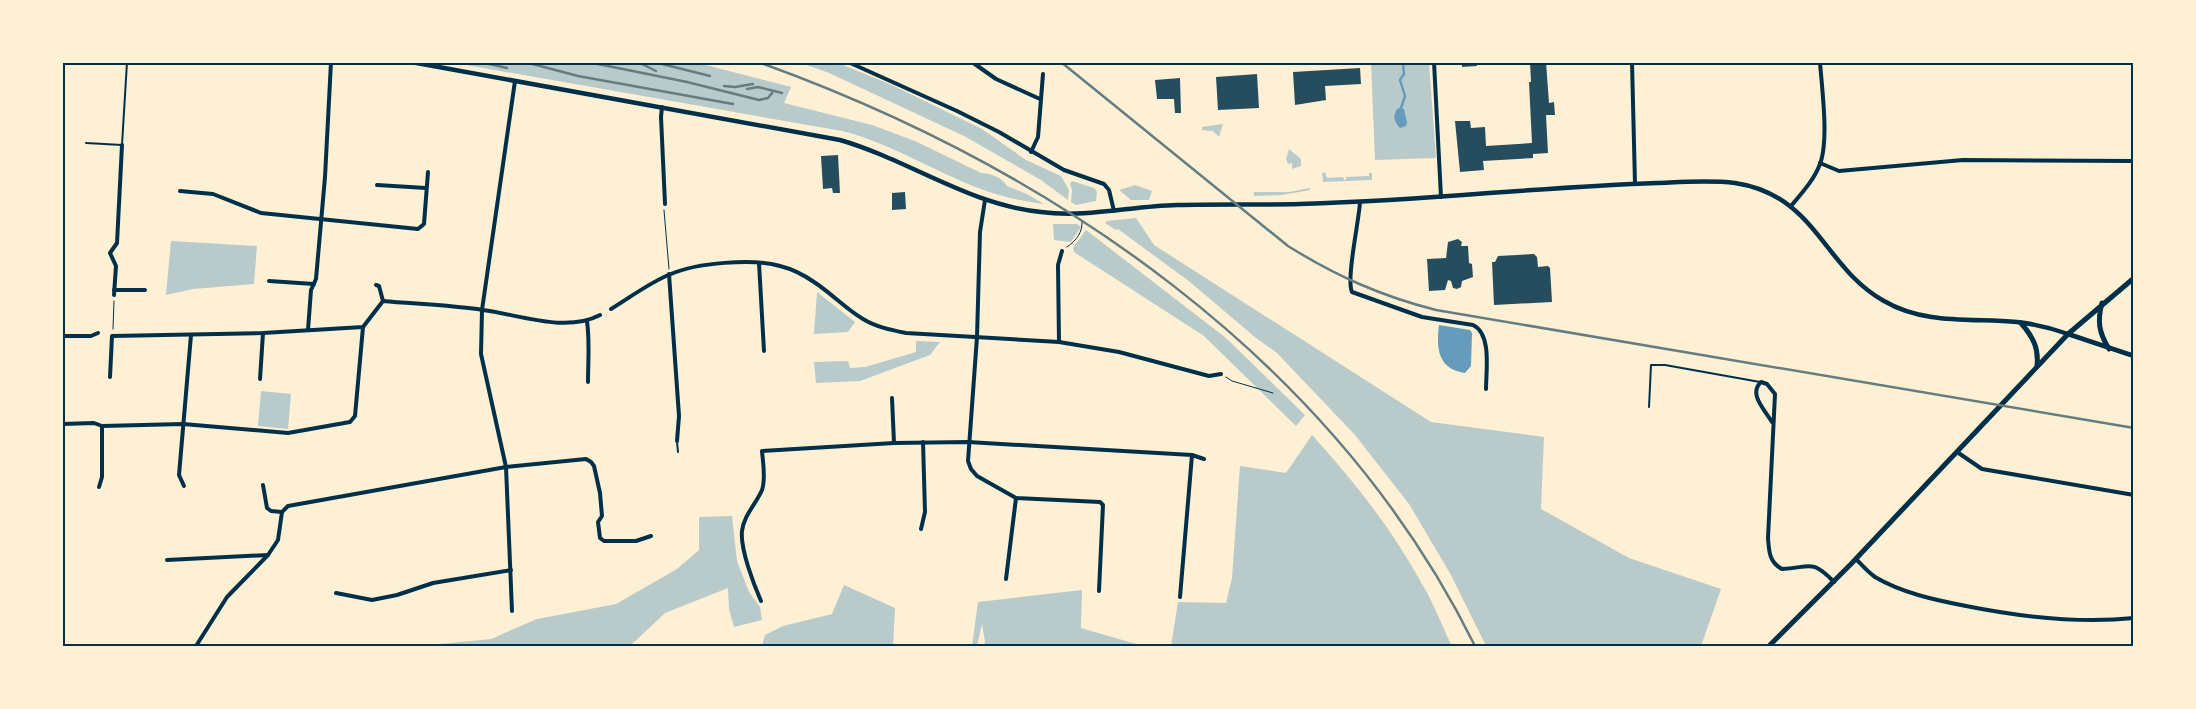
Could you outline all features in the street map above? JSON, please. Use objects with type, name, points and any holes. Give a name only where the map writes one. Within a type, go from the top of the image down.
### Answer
[{"type":"main road","points":[[1769,646],[1834,582],[2068,334],[2102,303],[2134,278]]},
{"type":"main road","points":[[2102,303],[2099,315],[2100,332],[2110,349]]},
{"type":"main road","points":[[2022,323],[2035,342],[2038,353],[2037,366]]},
{"type":"main road","points":[[2068,334],[2134,356]]},
{"type":"street","points":[[308,330],[311,290],[316,279],[331,62]]},
{"type":"street","points":[[411,62],[840,140],[877,152],[985,200],[1021,210],[1081,214],[1177,205],[1360,202],[1635,184],[1736,183],[1773,195],[1792,206],[1820,236],[1852,277],[1869,292],[1888,304],[1920,316],[1939,319],[2022,323],[2047,327],[2068,334]]},
{"type":"street","points":[[848,62],[957,111],[1064,170],[1104,184],[1109,190],[1114,211]]},
{"type":"street","points":[[972,62],[996,79],[1040,99]]},
{"type":"street","points":[[1434,62],[1441,196]]},
{"type":"street","points":[[1632,62],[1635,184]]},
{"type":"street","points":[[1792,206],[1812,179],[1820,163],[1825,145],[1820,62]]},
{"type":"street","points":[[1031,152],[1038,137],[1043,74]]},
{"type":"street","points":[[512,610],[506,467],[481,354],[482,310],[515,81]]},
{"type":"street","points":[[662,107],[665,204]]},
{"type":"street","points":[[114,295],[116,266],[110,253],[117,243],[122,145]]},
{"type":"street","points":[[1820,163],[1839,171],[1963,160],[2134,161]]},
{"type":"street","points":[[180,191],[212,194],[261,213],[418,229],[424,224],[428,172]]},
{"type":"street","points":[[377,185],[426,188]]},
{"type":"street","points":[[985,200],[980,232],[977,337],[968,461],[971,469],[977,476],[1016,498],[1100,502],[1103,505],[1099,591]]},
{"type":"street","points":[[1360,202],[1360,218],[1350,281],[1352,292],[1422,317],[1473,325],[1479,328],[1485,341],[1486,389]]},
{"type":"street","points":[[1059,342],[1058,265],[1062,251]]},
{"type":"street","points":[[759,263],[764,351]]},
{"type":"street","points":[[612,309],[669,274],[704,265],[759,263],[780,265],[797,272],[840,300],[862,319],[884,328],[906,333],[1059,342],[1119,352],[1209,376],[1221,374]]},
{"type":"street","points":[[669,274],[679,416],[677,441]]},
{"type":"street","points":[[269,281],[314,284]]},
{"type":"street","points":[[376,285],[379,286],[383,301]]},
{"type":"street","points":[[114,290],[145,290]]},
{"type":"street","points":[[383,301],[482,310],[556,322],[587,321],[600,315]]},
{"type":"street","points":[[62,424],[94,423],[102,426],[183,424],[288,433],[350,422],[355,416],[363,326],[383,301]]},
{"type":"street","points":[[587,321],[590,348],[588,382]]},
{"type":"street","points":[[110,377],[112,336],[263,333],[363,326]]},
{"type":"street","points":[[62,336],[91,336],[98,333]]},
{"type":"street","points":[[260,380],[263,333]]},
{"type":"street","points":[[184,486],[179,475],[191,335]]},
{"type":"street","points":[[1772,422],[1755,395],[1756,387],[1761,382],[1767,384],[1775,394],[1772,422],[1768,538],[1770,558],[1775,566],[1782,569],[1808,564],[1817,567],[1834,582]]},
{"type":"street","points":[[892,398],[894,443]]},
{"type":"street","points":[[99,487],[102,477],[102,426]]},
{"type":"street","points":[[921,529],[925,512],[923,442]]},
{"type":"street","points":[[761,601],[751,578],[742,533],[744,522],[762,489],[764,480],[762,451],[894,443],[968,442],[1192,455],[1204,459]]},
{"type":"street","points":[[1957,452],[1982,469],[2134,495]]},
{"type":"street","points":[[1180,597],[1192,455]]},
{"type":"street","points":[[196,646],[227,597],[268,555],[278,540],[282,512],[288,506],[506,467],[586,459],[591,462],[600,493],[602,516],[598,522],[600,538],[604,541],[636,541],[652,536]]},
{"type":"street","points":[[262,485],[267,508],[271,511],[282,512]]},
{"type":"street","points":[[1006,579],[1016,498]]},
{"type":"street","points":[[167,560],[268,555]]},
{"type":"street","points":[[1856,558],[1873,575],[1887,584],[1949,603],[2021,616],[2068,620],[2134,618]]},
{"type":"street","points":[[336,593],[372,600],[397,595],[433,583],[511,570]]},
{"type":"lane","points":[[86,143],[122,145],[127,62]]},
{"type":"lane","points":[[1649,407],[1651,364],[1761,382]]},
{"type":"lane","points":[[677,441],[678,452]]},
{"type":"path","points":[[665,204],[669,274]]},
{"type":"path","points":[[1073,243],[1083,229],[1081,214]]},
{"type":"path","points":[[112,336],[114,295]]},
{"type":"path","points":[[1221,374],[1232,381],[1273,393]]},
{"type":"shaded area","points":[[455,63],[698,63],[791,87],[784,103],[872,125],[915,141],[981,173],[996,177],[1007,186],[1027,194],[1044,204],[1013,199],[982,189],[883,145],[842,131]]},
{"type":"shaded area","points":[[801,63],[838,63],[892,85],[982,129],[1026,160],[1061,176],[1069,190],[1068,200],[1041,180],[964,136],[829,73]]},
{"type":"shaded area","points":[[1371,63],[1429,63],[1436,158],[1375,160]]},
{"type":"shaded area","points":[[1223,124],[1219,137],[1213,131],[1202,130],[1202,127]]},
{"type":"shaded area","points":[[1289,149],[1301,159],[1301,166],[1292,169],[1292,163],[1288,164],[1286,159]]},
{"type":"shaded area","points":[[1325,172],[1327,178],[1343,177],[1344,180],[1346,180],[1346,177],[1369,176],[1369,173],[1372,173],[1372,180],[1323,182],[1322,173]]},
{"type":"shaded area","points":[[1072,181],[1094,188],[1097,192],[1096,201],[1076,205],[1071,202],[1072,190],[1070,184]]},
{"type":"shaded area","points":[[1135,185],[1152,191],[1149,200],[1131,200],[1119,190]]},
{"type":"shaded area","points":[[1310,188],[1310,190],[1282,195],[1254,196],[1254,192],[1289,192]]},
{"type":"shaded area","points":[[1136,218],[1154,245],[1431,422],[1544,437],[1541,509],[1629,558],[1721,589],[1701,646],[1486,646],[1451,575],[1409,504],[1355,435],[1277,353],[1256,338],[1190,282],[1118,229],[1116,230],[1105,223],[1107,221]]},
{"type":"shaded area","points":[[1053,224],[1077,224],[1081,227],[1071,242],[1054,240]]},
{"type":"shaded area","points":[[1086,230],[1226,338],[1305,415],[1296,426],[1204,336],[1074,252],[1073,248]]},
{"type":"shaded area","points":[[171,241],[257,246],[254,284],[193,289],[166,295]]},
{"type":"shaded area","points":[[817,292],[855,322],[848,332],[814,334]]},
{"type":"shaded area","points":[[916,341],[940,342],[930,355],[860,381],[816,383],[814,362],[848,361],[850,368],[865,367],[916,352]]},
{"type":"shaded area","points":[[261,391],[291,394],[288,429],[258,426]]},
{"type":"shaded area","points":[[1312,435],[1343,470],[1398,544],[1434,607],[1452,646],[1171,646],[1178,602],[1226,603],[1232,578],[1240,466],[1286,473]]},
{"type":"shaded area","points":[[732,516],[737,561],[749,592],[760,607],[762,620],[734,627],[729,609],[728,588],[665,613],[630,646],[419,646],[491,639],[537,619],[616,604],[677,569],[699,550],[699,517]]},
{"type":"shaded area","points":[[844,585],[895,608],[893,646],[762,646],[765,635],[783,626],[832,614]]},
{"type":"shaded area","points":[[1082,590],[1081,628],[1143,646],[984,646],[982,624],[977,646],[972,646],[978,602]]},
{"type":"water","points":[[1398,108],[1404,109],[1407,122],[1406,126],[1400,128],[1394,118]]},
{"type":"water","points":[[1439,325],[1470,330],[1472,333],[1471,366],[1465,373],[1456,371],[1444,362],[1439,350]]},
{"type":"building","points":[[1462,62],[1476,62],[1477,66],[1462,67]]},
{"type":"building","points":[[1530,62],[1546,62],[1549,103],[1554,102],[1555,115],[1546,115],[1548,153],[1533,154],[1533,158],[1483,161],[1484,170],[1460,172],[1455,121],[1470,121],[1471,128],[1485,127],[1486,146],[1532,143]]},
{"type":"building","points":[[1360,68],[1361,84],[1325,86],[1326,100],[1295,105],[1293,72]]},
{"type":"building","points":[[1257,74],[1259,108],[1218,110],[1216,77]]},
{"type":"building","points":[[1180,78],[1181,113],[1175,113],[1174,99],[1157,99],[1155,80]]},
{"type":"building","points":[[838,155],[840,193],[833,193],[832,188],[823,189],[821,156]]},
{"type":"building","points":[[905,192],[906,209],[892,210],[892,193]]},
{"type":"building","points":[[1458,239],[1462,242],[1461,246],[1468,246],[1469,263],[1472,264],[1473,277],[1462,281],[1461,287],[1457,289],[1453,288],[1451,281],[1448,280],[1445,290],[1429,291],[1427,259],[1446,258],[1448,242]]},
{"type":"building","points":[[1534,254],[1537,257],[1538,267],[1548,266],[1550,268],[1552,302],[1494,305],[1492,262],[1495,262],[1498,256]]},
{"type":"waterway","points":[[1401,108],[1405,96],[1400,80],[1404,74],[1403,62]]},
{"type":"railway","points":[[525,62],[578,76],[733,104]]},
{"type":"railway","points":[[588,62],[687,82],[759,100],[768,98],[772,93]]},
{"type":"railway","points":[[638,62],[656,71]]},
{"type":"railway","points":[[654,62],[710,76]]},
{"type":"railway","points":[[758,62],[868,106],[975,158],[1077,218],[1174,286],[1264,363],[1345,449],[1416,543],[1475,646]]},
{"type":"railway","points":[[1061,62],[1288,246],[1341,276],[1378,292],[1436,310],[2134,428]]},
{"type":"railway","points":[[485,63],[507,68]]},
{"type":"railway","points":[[724,86],[735,87],[753,84]]},
{"type":"railway","points":[[747,89],[758,87],[782,93]]}]
